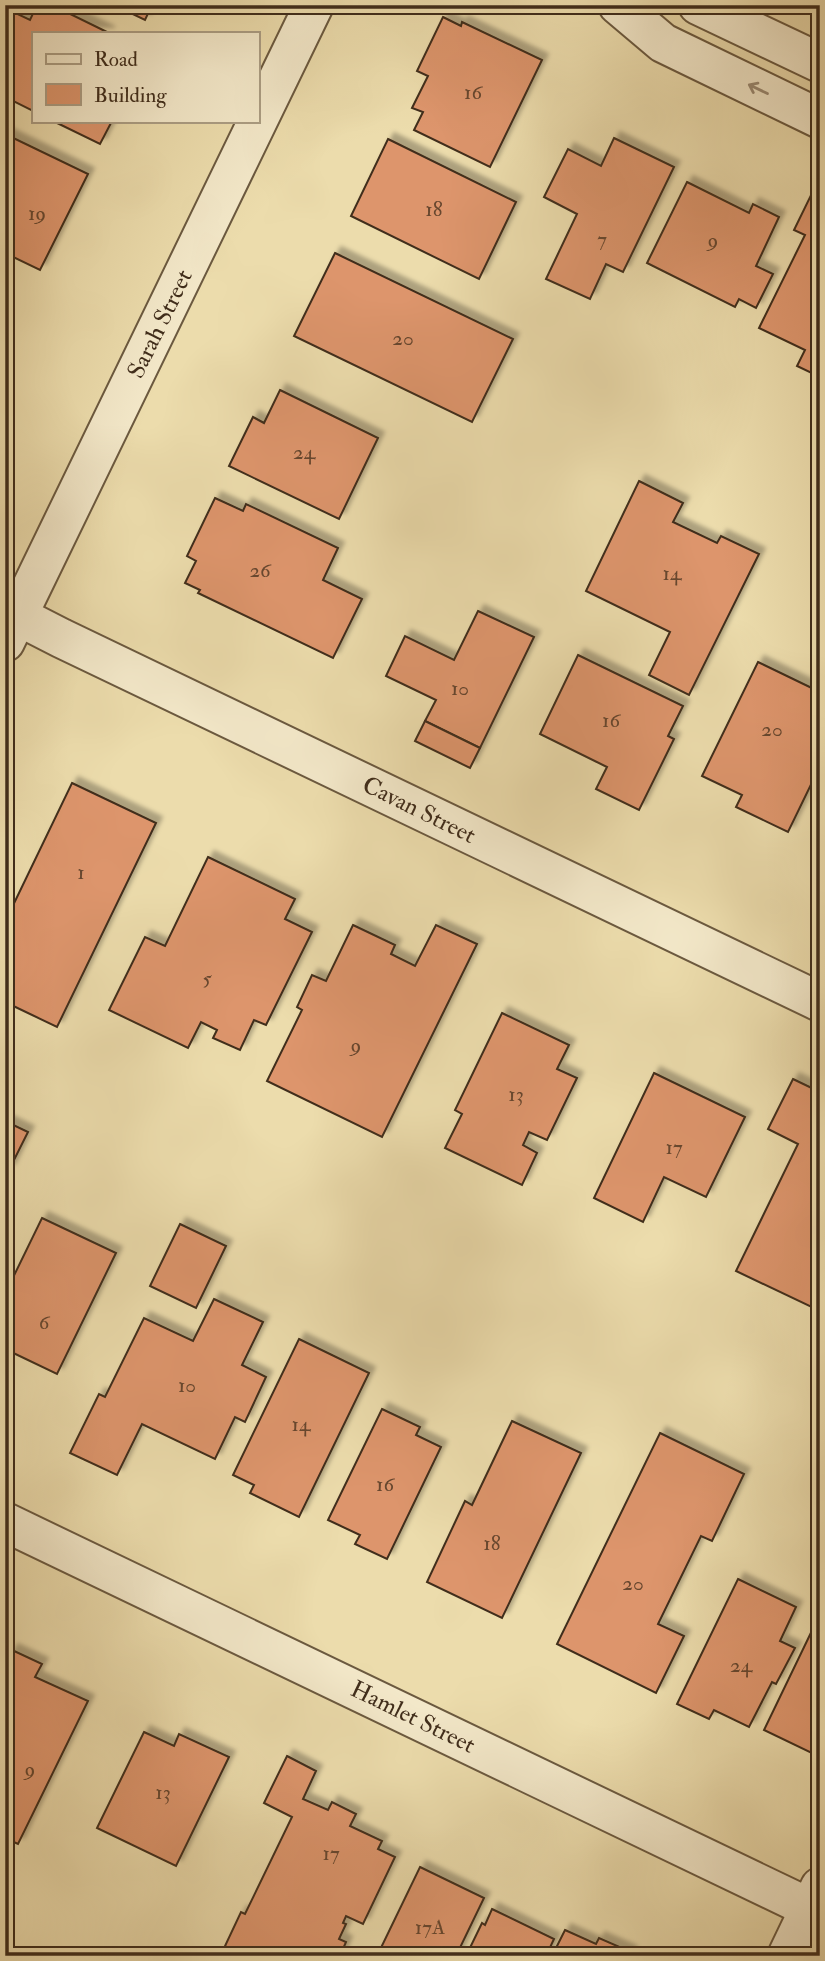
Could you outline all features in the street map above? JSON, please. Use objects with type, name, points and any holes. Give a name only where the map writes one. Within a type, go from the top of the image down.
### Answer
[{"type":"street","name":"Sarah Street","points":[[259,119],[314,5]]},
{"type":"street","points":[[618,5],[663,43],[820,119]]},
{"type":"street","points":[[698,5],[820,63]]},
{"type":"street","name":"Sarah Street","points":[[12,629],[257,122]]},
{"type":"street","name":"Cavan Street","points":[[12,629],[61,638],[820,1002]]},
{"type":"street","name":"Hamlet Street","points":[[5,1522],[817,1903]]},
{"type":"street","points":[[787,1956],[817,1903]]},
{"type":"building","points":[[37,5],[52,5],[107,32],[32,32],[32,110],[5,97],[5,71],[9,64],[5,63],[5,8],[30,20]]},
{"type":"building","points":[[114,5],[152,5],[145,20]]},
{"type":"building","points":[[443,17],[461,26],[462,22],[542,60],[490,167],[414,130],[423,112],[412,108],[428,76],[417,71]]},
{"type":"building","points":[[55,122],[111,122],[100,144]]},
{"type":"building","points":[[5,134],[88,174],[40,270],[5,253]]},
{"type":"building","points":[[614,138],[674,167],[623,272],[606,264],[590,299],[546,279],[577,214],[544,197],[568,149],[601,166]]},
{"type":"building","points":[[388,139],[516,202],[479,279],[351,216]]},
{"type":"building","points":[[687,182],[749,213],[753,204],[779,217],[756,266],[773,274],[756,308],[739,299],[735,307],[647,263]]},
{"type":"building","points":[[814,189],[820,192],[820,377],[797,366],[805,350],[759,328],[805,235],[794,230]]},
{"type":"building","points":[[335,253],[513,339],[472,422],[294,336]]},
{"type":"building","points":[[280,390],[378,438],[339,519],[229,466],[253,417],[264,423]]},
{"type":"building","points":[[639,481],[683,503],[673,522],[717,543],[721,536],[759,554],[689,695],[649,675],[670,632],[586,591]]},
{"type":"building","points":[[215,498],[243,511],[246,504],[338,548],[323,580],[362,599],[333,658],[198,593],[200,590],[185,583],[196,561],[187,556]]},
{"type":"building","points":[[478,611],[534,637],[480,748],[425,721],[436,700],[386,676],[405,636],[454,660]]},
{"type":"building","points":[[578,655],[683,706],[668,736],[674,739],[639,810],[596,789],[607,767],[540,734]]},
{"type":"building","points":[[758,662],[820,692],[820,766],[788,832],[736,807],[742,795],[702,776]]},
{"type":"building","points":[[425,721],[480,748],[470,768],[415,741]]},
{"type":"building","points":[[72,783],[156,823],[57,1027],[5,1002],[5,922]]},
{"type":"building","points":[[208,857],[295,899],[285,919],[312,932],[266,1025],[254,1020],[240,1050],[213,1038],[217,1030],[201,1022],[188,1048],[109,1010],[145,937],[165,946]]},
{"type":"building","points":[[353,925],[395,945],[391,954],[415,966],[436,925],[477,944],[382,1137],[267,1081],[302,1010],[297,1007],[312,975],[326,981]]},
{"type":"building","points":[[502,1013],[569,1045],[557,1069],[577,1078],[547,1140],[529,1132],[523,1145],[537,1153],[522,1185],[445,1148],[462,1114],[455,1110]]},
{"type":"building","points":[[654,1073],[745,1117],[706,1197],[664,1177],[643,1222],[594,1198]]},
{"type":"building","points":[[793,1079],[820,1092],[820,1311],[736,1271],[798,1144],[768,1129]]},
{"type":"building","points":[[5,1121],[28,1132],[9,1170],[5,1168]]},
{"type":"building","points":[[42,1218],[116,1253],[57,1374],[5,1349],[5,1294]]},
{"type":"building","points":[[180,1224],[226,1246],[196,1308],[150,1286]]},
{"type":"building","points":[[214,1299],[263,1322],[242,1365],[266,1377],[245,1422],[235,1417],[215,1459],[142,1424],[117,1475],[70,1453],[99,1394],[105,1397],[144,1318],[193,1341]]},
{"type":"building","points":[[299,1339],[369,1373],[299,1517],[250,1493],[254,1485],[233,1475]]},
{"type":"building","points":[[382,1409],[420,1427],[416,1435],[441,1447],[387,1559],[355,1544],[360,1535],[328,1520]]},
{"type":"building","points":[[512,1421],[581,1453],[502,1618],[427,1582],[465,1501],[472,1505]]},
{"type":"building","points":[[660,1433],[744,1474],[712,1541],[701,1536],[658,1624],[684,1636],[656,1693],[557,1644]]},
{"type":"building","points":[[738,1579],[796,1607],[780,1641],[795,1648],[776,1684],[772,1682],[749,1727],[714,1710],[709,1719],[677,1704]]},
{"type":"building","points":[[820,1614],[820,1757],[764,1730]]},
{"type":"building","points":[[12,1650],[42,1664],[35,1677],[88,1701],[18,1844],[5,1838],[5,1663]]},
{"type":"building","points":[[144,1732],[174,1746],[179,1734],[229,1757],[176,1866],[97,1828]]},
{"type":"building","points":[[287,1756],[316,1771],[303,1799],[328,1810],[332,1802],[356,1814],[350,1826],[382,1841],[378,1849],[395,1857],[363,1924],[346,1916],[343,1923],[346,1924],[339,1939],[346,1942],[340,1956],[243,1956],[225,1946],[241,1912],[245,1914],[292,1817],[264,1803]]},
{"type":"building","points":[[420,1867],[484,1898],[456,1956],[377,1956]]},
{"type":"building","points":[[492,1909],[554,1939],[546,1956],[466,1956]]},
{"type":"building","points":[[565,1930],[596,1944],[599,1938],[631,1952],[629,1956],[552,1956]]}]
